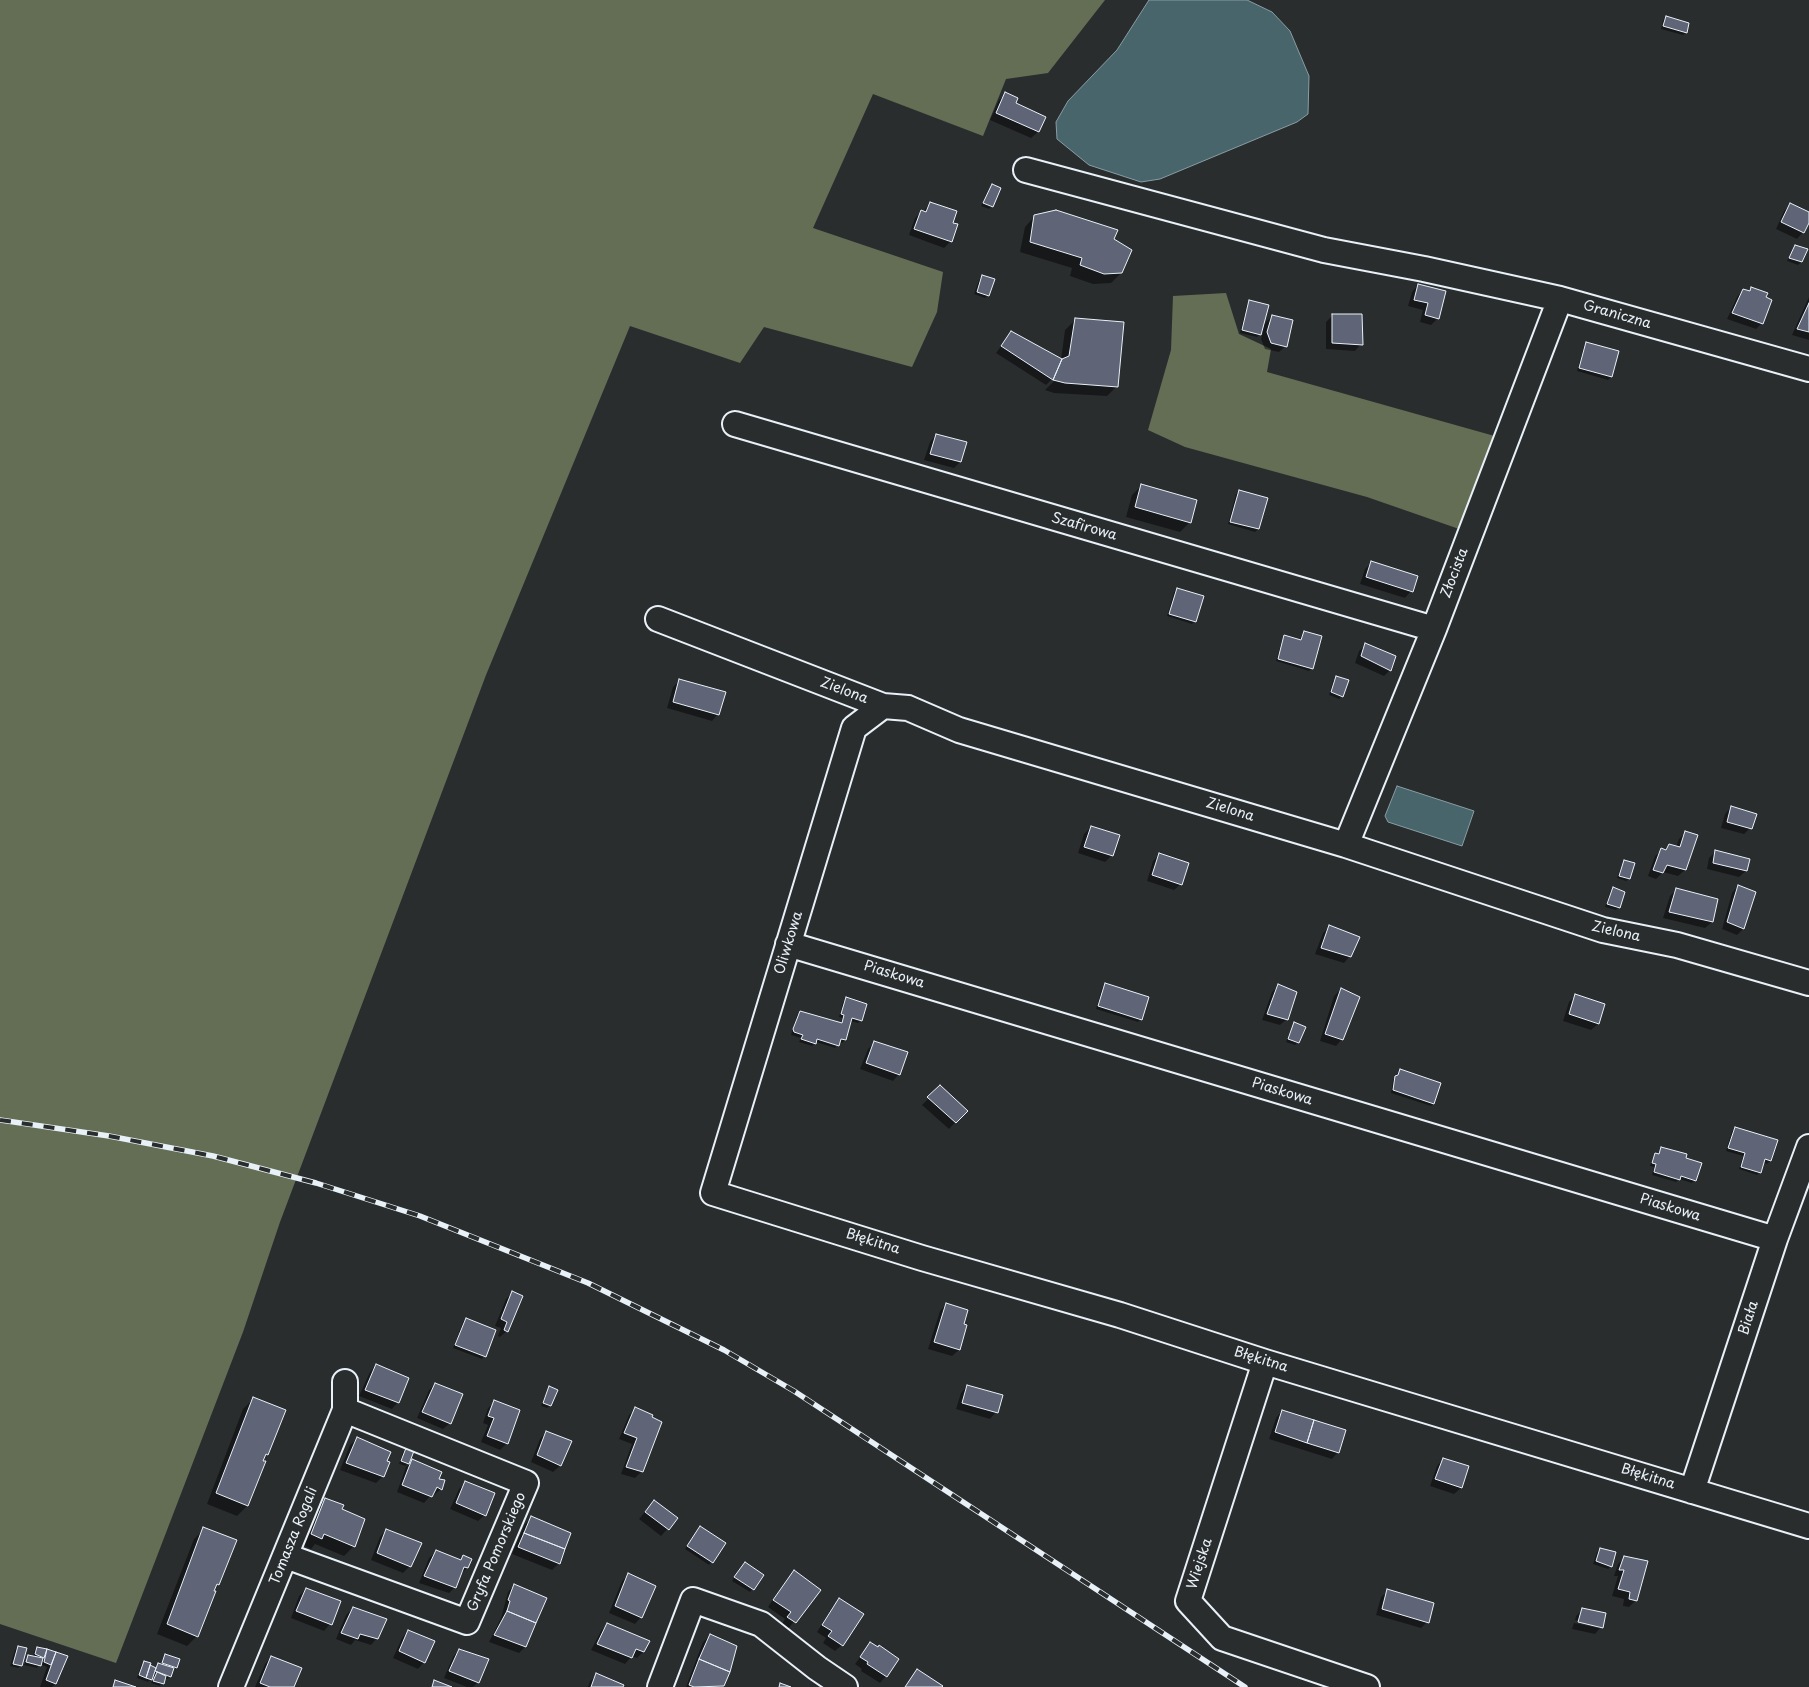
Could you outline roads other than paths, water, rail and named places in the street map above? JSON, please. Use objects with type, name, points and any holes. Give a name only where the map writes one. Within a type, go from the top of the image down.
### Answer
[{"type":"street","name":"Graniczna","points":[[1026,170],[1324,250],[1424,269],[1560,299],[1809,368]]},
{"type":"street","name":"Złocista","points":[[1346,845],[1434,629],[1560,299]]},
{"type":"street","name":"Szafirowa","points":[[735,424],[1434,629]]},
{"type":"street","name":"Zielona","points":[[658,618],[883,706],[908,708],[959,730],[1346,845],[1603,930],[1677,945],[1809,983]]},
{"type":"street","name":"Oliwkowa","points":[[713,1193],[854,728],[883,706]]},
{"type":"street","name":"Piaskowa","points":[[788,944],[1774,1239]]},
{"type":"street","name":"Biała","points":[[1692,1490],[1774,1239],[1809,1147]]},
{"type":"street","name":"Błękitna","points":[[713,1193],[922,1258],[1120,1315],[1265,1362],[1809,1526]]},
{"type":"street","name":"Wiejska","points":[[1265,1362],[1188,1601],[1222,1638],[1367,1687]]},
{"type":"street","name":"Tomasza Rogali","points":[[231,1687],[345,1410],[345,1382]]},
{"type":"street","name":"Gryfa Pomorskiego","points":[[286,1556],[467,1622],[526,1483],[345,1410]]},
{"type":"street","points":[[660,1687],[693,1600],[760,1624],[845,1687]]},
{"type":"water","points":[[1149,0],[1247,0],[1272,12],[1290,31],[1309,76],[1308,114],[1297,122],[1160,179],[1141,182],[1089,165],[1057,139],[1056,122],[1068,101],[1117,50]]},
{"type":"water","points":[[1397,786],[1474,811],[1462,846],[1388,822],[1385,816]]},
{"type":"railway","points":[[0,1120],[109,1136],[213,1156],[316,1183],[420,1216],[588,1283],[724,1350],[794,1391],[1245,1687]]}]
